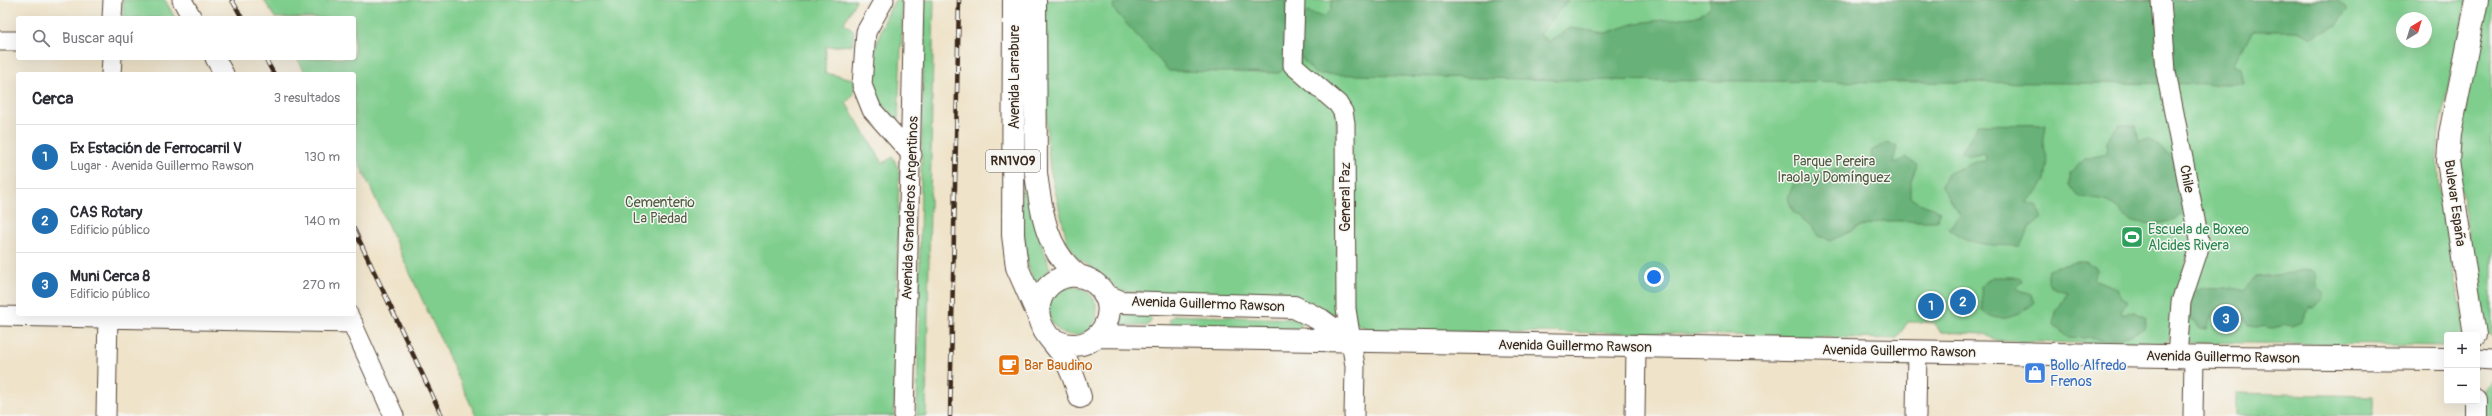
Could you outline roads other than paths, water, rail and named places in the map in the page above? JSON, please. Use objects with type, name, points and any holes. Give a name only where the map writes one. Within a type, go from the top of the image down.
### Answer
[{"type":"main road","name":"Avenida Larrabure","points":[[1014,0],[1013,234],[1017,267],[1039,317]]},
{"type":"main road","name":"Avenida Larrabure","points":[[1035,0],[1036,173],[1039,200],[1046,228],[1056,250],[1068,268],[1079,276]]},
{"type":"main road","name":"Bulevar España","points":[[2476,332],[2448,161],[2450,134],[2478,0]]},
{"type":"main road","points":[[1039,317],[1040,300],[1048,286],[1062,277],[1079,276]]},
{"type":"main road","name":"RN1V09","points":[[1079,276],[1094,282],[1104,295],[1109,308],[1108,318],[1099,336],[1088,350],[1084,361],[1079,406]]},
{"type":"main road","name":"Avenida Guillermo Rawson","points":[[1104,295],[1121,302],[1294,307],[1321,320],[1351,342]]},
{"type":"main road","name":"RN1V09","points":[[1039,317],[1045,332],[1052,339],[1071,370],[1079,406]]},
{"type":"main road","points":[[1052,339],[1071,346],[1081,345],[1099,336]]},
{"type":"main road","name":"Avenida Guillermo Rawson","points":[[1099,336],[2186,357],[2444,359]]},
{"type":"main road","points":[[2476,404],[2476,416]]},
{"type":"street","points":[[112,16],[113,0]]},
{"type":"street","points":[[182,0],[191,16]]},
{"type":"street","points":[[884,0],[866,32],[862,85],[872,110],[912,155]]},
{"type":"street","name":"Avenida Granaderos Argentinos","points":[[904,416],[912,155],[914,0]]},
{"type":"street","name":"General Paz","points":[[1295,0],[1293,65],[1338,104],[1344,118],[1346,309],[1354,366],[1354,416]]},
{"type":"street","name":"Chile","points":[[2161,0],[2166,72],[2199,240],[2198,251],[2181,302],[2192,416]]},
{"type":"street","points":[[0,41],[16,41]]},
{"type":"street","points":[[111,72],[112,60]]},
{"type":"street","points":[[216,60],[223,72]]},
{"type":"street","points":[[0,316],[16,316]]},
{"type":"street","points":[[106,416],[108,316]]},
{"type":"street","points":[[169,316],[351,319],[394,416]]},
{"type":"street","points":[[1635,416],[1636,347]]},
{"type":"street","points":[[1916,416],[1917,351]]},
{"type":"street","points":[[2480,359],[2492,360]]},
{"type":"street","points":[[382,389],[382,416]]},
{"type":"railway","points":[[232,0],[241,16]]},
{"type":"railway","points":[[950,416],[959,0]]},
{"type":"railway","points":[[266,60],[273,72]]},
{"type":"railway","points":[[356,233],[442,416]]},
{"type":"place","name":"Escuela de Boxeo Alcides Rivera","points":[[2132,237]]},
{"type":"place","name":"CAS Rotary","points":[[1963,302]]},
{"type":"place","name":"Ex Estación de Ferrocarril V","points":[[1931,306]]},
{"type":"place","name":"Muni Cerca 8","points":[[2226,319]]},
{"type":"place","name":"Bar Baudino","points":[[1009,365]]},
{"type":"place","name":"Bollo Alfredo Frenos","points":[[2035,373]]},
{"type":"park label","name":"Parque Pereira Iraola y Domínguez","points":[[1834,170]]},
{"type":"park label","name":"Cementerio La Piedad","points":[[660,210]]}]
